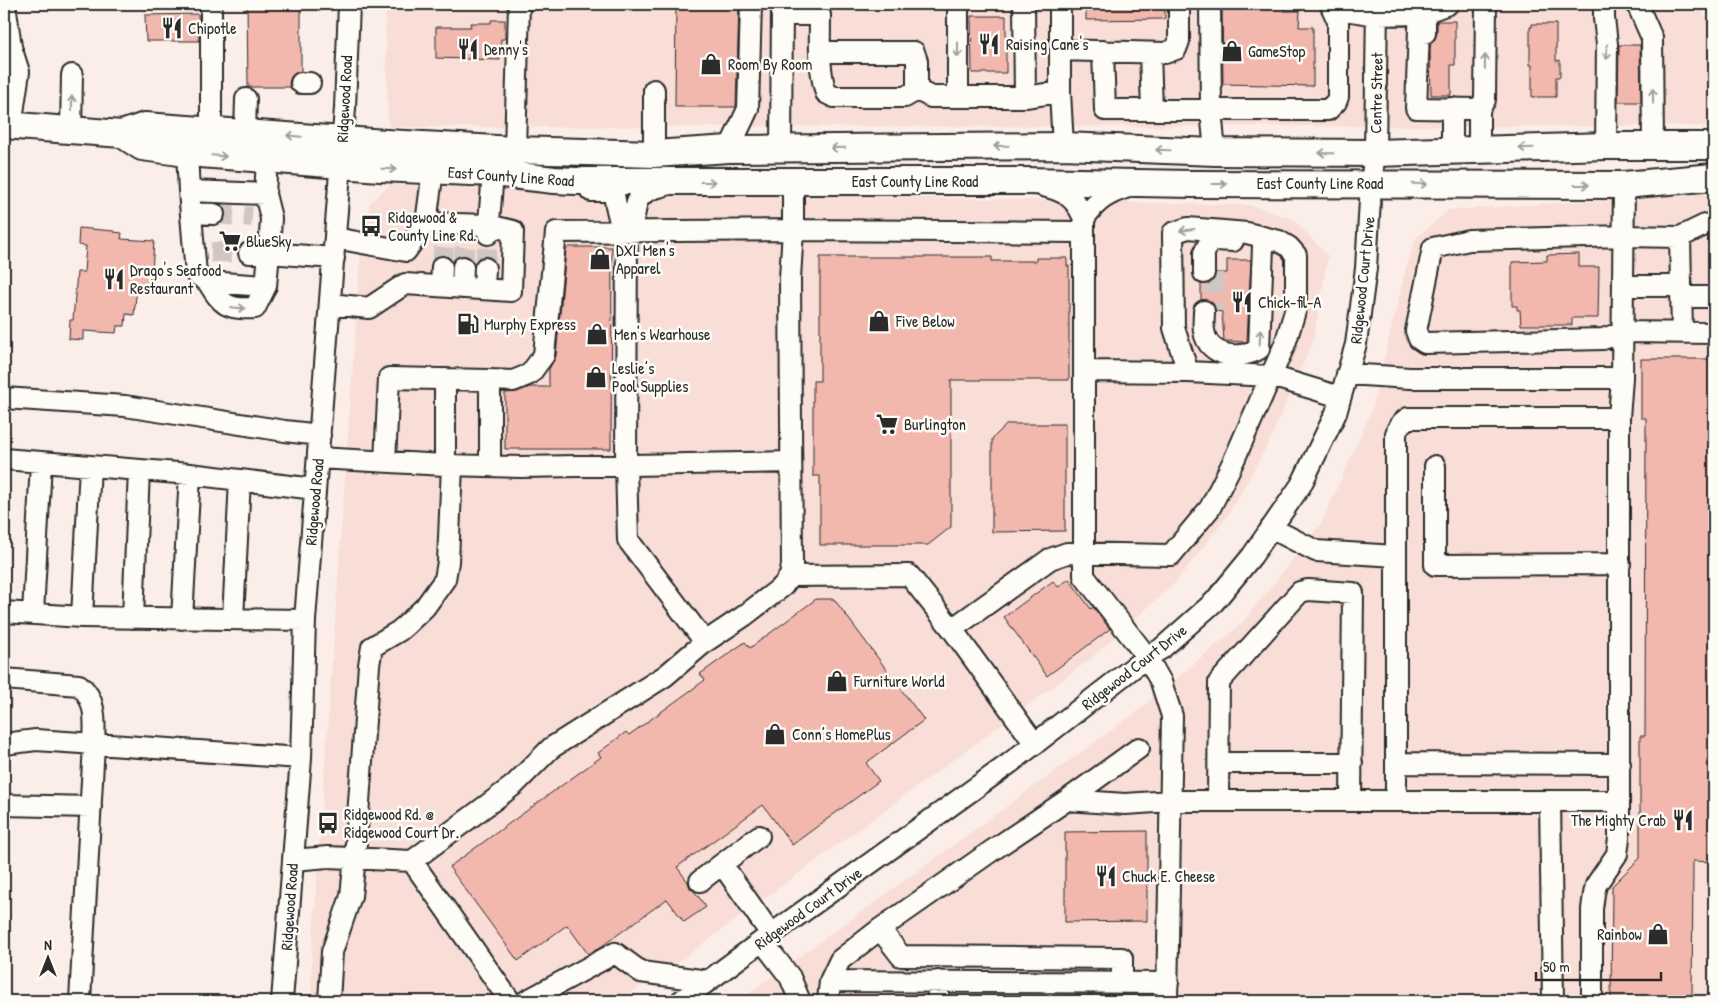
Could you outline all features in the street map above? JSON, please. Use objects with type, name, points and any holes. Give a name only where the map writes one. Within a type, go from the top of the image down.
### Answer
[{"type":"main road","name":"East County Line Road","points":[[8,126],[122,134],[145,126],[245,132],[434,170],[493,173],[554,180],[1624,185],[1714,178]]},
{"type":"main road","name":"East County Line Road","points":[[122,134],[142,147],[267,160],[342,152],[514,150],[654,154],[729,149],[1063,146],[1215,152],[1374,153],[1654,145],[1714,146]]},
{"type":"street","points":[[210,130],[211,4]]},
{"type":"street","name":"Ridgewood Road","points":[[282,1001],[301,758],[305,620],[342,152],[349,4]]},
{"type":"street","points":[[514,150],[519,4]]},
{"type":"street","points":[[729,149],[748,109],[752,4]]},
{"type":"street","points":[[958,4],[958,97]]},
{"type":"street","points":[[1024,4],[1025,97]]},
{"type":"street","points":[[1060,4],[1060,92],[1063,146]]},
{"type":"street","points":[[1060,50],[1165,53],[1176,49],[1179,41],[1179,4]]},
{"type":"street","points":[[1210,4],[1210,110],[1215,152]]},
{"type":"street","points":[[1417,92],[1424,82],[1425,18],[1429,11],[1448,4]]},
{"type":"street","points":[[1479,150],[1479,109],[1485,100],[1486,4]]},
{"type":"street","points":[[1604,4],[1607,44],[1606,146]]},
{"type":"street","points":[[1637,4],[1652,38],[1654,145]]},
{"type":"street","points":[[1103,51],[1105,110],[1328,110],[1333,106],[1338,97],[1338,21],[1332,8],[1419,9],[1416,108],[1479,109]]},
{"type":"street","points":[[7,9],[12,48],[20,72],[8,126]]},
{"type":"street","points":[[780,149],[782,9],[820,10],[820,52],[826,93],[834,97],[905,97],[917,90]]},
{"type":"street","name":"Centre Street","points":[[1371,183],[1374,153],[1377,9]]},
{"type":"street","points":[[820,52],[914,52],[917,61],[917,90]]},
{"type":"street","points":[[1150,53],[1152,110]]},
{"type":"street","points":[[71,131],[72,75]]},
{"type":"street","points":[[654,90],[654,154]]},
{"type":"street","points":[[917,90],[931,97],[1025,97],[1060,92]]},
{"type":"street","points":[[245,132],[246,99]]},
{"type":"street","points":[[1452,108],[1452,151]]},
{"type":"street","points":[[187,153],[191,212],[203,252],[196,274],[208,282],[266,286],[259,253],[267,160]]},
{"type":"street","points":[[434,170],[439,227]]},
{"type":"street","points":[[488,229],[493,173]]},
{"type":"street","points":[[554,180],[578,190],[614,191],[614,200],[619,218],[627,228]]},
{"type":"street","points":[[1024,181],[1054,188],[1068,195],[1074,201],[1084,226],[1084,576],[1147,656],[1161,682],[1172,716],[1168,992],[1122,983],[938,981],[829,994],[840,960],[880,929],[1068,800],[1139,748]]},
{"type":"street","points":[[677,182],[647,191],[638,200],[634,219],[627,228],[626,464],[628,540],[705,642]]},
{"type":"street","points":[[292,860],[355,857],[412,862],[514,785],[552,748],[665,676],[705,642],[744,616],[783,586],[790,576],[792,565],[790,278],[794,230],[793,182]]},
{"type":"street","points":[[1084,226],[1096,203],[1107,195],[1144,183]]},
{"type":"street","name":"Ridgewood Court Drive","points":[[681,1001],[1035,744],[1147,656],[1161,649],[1214,602],[1252,556],[1302,485],[1336,413],[1356,344],[1366,268],[1371,183]]},
{"type":"street","points":[[1592,1001],[1592,909],[1594,894],[1596,885],[1617,854],[1619,838],[1619,418],[1623,332],[1624,185]]},
{"type":"street","points":[[189,191],[265,194]]},
{"type":"street","points":[[191,212],[214,214]]},
{"type":"street","points":[[1714,223],[1705,225],[1680,237],[1624,236],[1469,240],[1433,248],[1416,331],[1419,338],[1425,343],[1603,339],[1623,332],[1714,332]]},
{"type":"street","points":[[385,462],[389,378],[513,381],[530,374],[544,355],[556,232],[627,228],[794,230],[1084,226]]},
{"type":"street","points":[[259,253],[334,248],[406,251],[439,227],[513,231],[511,291],[462,288],[441,277],[405,284],[369,308],[330,304]]},
{"type":"street","points":[[952,628],[1050,559],[1066,553],[1171,555],[1210,508],[1234,460],[1284,344],[1296,308],[1296,255],[1289,247],[1279,241],[1247,233],[1188,228],[1173,233],[1174,328],[1188,372]]},
{"type":"street","points":[[1680,237],[1682,332]]},
{"type":"street","points":[[1209,273],[1215,249],[1226,240],[1276,249],[1285,254],[1287,258],[1288,310],[1284,344]]},
{"type":"street","points":[[1209,311],[1218,352],[1240,356],[1250,354],[1259,349],[1263,246]]},
{"type":"street","points":[[405,284],[406,251]]},
{"type":"street","points":[[462,288],[463,267]]},
{"type":"street","points":[[484,289],[485,268]]},
{"type":"street","points":[[1623,286],[1681,291],[1714,297]]},
{"type":"street","points":[[1084,371],[1188,372],[1271,376],[1340,397]]},
{"type":"street","points":[[1347,374],[1410,378],[1622,378]]},
{"type":"street","points":[[329,1001],[332,952],[350,896],[355,857],[372,646],[399,631],[425,607],[444,579],[448,562],[448,465],[445,379]]},
{"type":"street","points":[[490,380],[490,466]]},
{"type":"street","points":[[4,398],[124,406],[320,435]]},
{"type":"street","points":[[1396,801],[1396,434],[1398,427],[1408,418],[1619,418]]},
{"type":"street","points":[[318,458],[490,466],[791,462]]},
{"type":"street","points":[[4,459],[190,474],[315,489]]},
{"type":"street","points":[[33,614],[41,462]]},
{"type":"street","points":[[82,618],[90,466]]},
{"type":"street","points":[[1435,466],[1435,564],[1620,564]]},
{"type":"street","points":[[133,618],[139,470]]},
{"type":"street","points":[[182,619],[190,474]]},
{"type":"street","points":[[233,619],[240,480]]},
{"type":"street","points":[[1271,528],[1316,551],[1396,556]]},
{"type":"street","points":[[790,576],[909,574],[952,628],[1035,744]]},
{"type":"street","points":[[1218,801],[1220,682],[1300,592],[1308,590],[1353,593],[1351,801]]},
{"type":"street","points":[[4,612],[82,618],[305,620]]},
{"type":"street","points":[[4,679],[79,685],[90,698],[95,716],[80,1001]]},
{"type":"street","points":[[4,744],[36,740],[301,758]]},
{"type":"street","points":[[1218,763],[1352,763]]},
{"type":"street","points":[[1396,763],[1620,764]]},
{"type":"street","points":[[1068,800],[1124,804],[1171,800],[1619,801]]},
{"type":"street","points":[[1550,801],[1553,1001]]},
{"type":"street","points":[[4,805],[91,808]]},
{"type":"street","points":[[700,881],[759,836]]},
{"type":"street","points":[[412,862],[510,1001]]},
{"type":"street","points":[[722,864],[790,977],[800,1001]]},
{"type":"street","points":[[880,929],[901,956],[1122,958],[1122,983]]},
{"type":"street","points":[[526,1001],[615,953],[641,972],[708,981]]},
{"type":"street","points":[[938,981],[938,1001]]},
{"type":"shaded area","points":[[385,4],[1697,4],[1714,29],[1714,126],[388,127]]},
{"type":"shaded area","points":[[389,185],[1249,205],[1293,219],[1328,256],[1313,341],[1269,443],[1226,518],[1175,583],[1088,661],[670,968],[617,1001],[311,1001],[312,951],[362,232],[370,203]]},
{"type":"shaded area","points":[[1714,193],[1714,1001],[738,1001],[1138,711],[1242,623],[1321,524],[1372,410],[1405,271],[1416,238],[1449,210]]},
{"type":"building","points":[[247,4],[301,4],[301,71],[291,77],[290,87],[248,87]]},
{"type":"building","points":[[676,4],[739,4],[736,107],[675,107]]},
{"type":"building","points":[[1086,4],[1165,4],[1165,19],[1086,20]]},
{"type":"building","points":[[1222,4],[1284,4],[1284,11],[1300,11],[1299,27],[1313,27],[1313,86],[1223,84]]},
{"type":"building","name":"Chipotle","points":[[198,14],[199,41],[146,41],[145,15]]},
{"type":"building","name":"Raising Cane's","points":[[971,16],[1006,16],[1006,73],[972,73]]},
{"type":"building","name":"Denny's","points":[[491,20],[505,20],[505,39],[501,39],[500,60],[436,58],[436,27],[471,27],[470,23],[491,23]]},
{"type":"building","points":[[1437,21],[1455,21],[1455,65],[1451,65],[1451,95],[1431,95],[1430,49],[1437,33]]},
{"type":"building","points":[[1532,24],[1556,24],[1556,61],[1560,60],[1560,77],[1556,77],[1556,97],[1532,97],[1530,27],[1532,27]]},
{"type":"building","points":[[1619,45],[1640,45],[1641,102],[1618,102]]},
{"type":"building","name":"Drago's Seafood Restaurant","points":[[79,228],[122,233],[121,239],[154,241],[151,288],[137,287],[134,315],[126,314],[125,326],[117,326],[116,333],[83,331],[83,340],[69,339],[70,320],[73,320],[77,272],[84,272],[86,246],[78,245]]},
{"type":"building","points":[[569,247],[612,247],[611,449],[505,449],[505,393],[517,392],[530,387],[549,387],[549,369],[556,356],[566,250]]},
{"type":"building","points":[[1579,254],[1579,267],[1599,267],[1598,318],[1572,318],[1572,325],[1521,325],[1520,310],[1517,310],[1517,306],[1512,306],[1512,262],[1547,261],[1547,255]]},
{"type":"building","points":[[820,257],[992,257],[992,261],[1036,261],[1036,258],[1067,258],[1067,266],[1069,266],[1069,380],[951,380],[951,527],[928,545],[820,545],[820,476],[813,476],[813,381],[820,381]]},
{"type":"building","name":"Chick-fil-A","points":[[1227,260],[1251,260],[1246,342],[1224,341],[1222,312],[1216,311],[1210,301],[1201,300],[1201,284],[1210,283],[1216,273],[1227,273]]},
{"type":"building","points":[[1641,359],[1714,359],[1714,862],[1693,861],[1692,1001],[1611,1001],[1612,886],[1640,858],[1640,736],[1645,736],[1646,418],[1641,418]]},
{"type":"building","points":[[1007,424],[1065,424],[1065,531],[992,532],[992,439]]},
{"type":"building","points":[[1069,579],[1091,609],[1093,607],[1110,629],[1047,676],[1004,617],[1053,581],[1058,587]]},
{"type":"building","points":[[816,599],[834,599],[924,720],[866,763],[879,781],[792,845],[763,805],[677,867],[690,888],[706,907],[684,922],[667,899],[598,949],[588,954],[567,925],[518,961],[449,867],[601,757],[598,753],[626,732],[629,735],[705,680],[700,674],[745,642],[750,648]]},
{"type":"building","name":"Chuck E. Cheese","points":[[1147,831],[1147,921],[1065,922],[1065,832]]},
{"type":"tunnel","points":[[214,214],[252,217]]},
{"type":"tunnel","points":[[442,267],[445,232]]},
{"type":"tunnel","points":[[463,267],[466,233]]},
{"type":"tunnel","points":[[485,268],[488,234]]},
{"type":"tunnel","points":[[211,252],[249,253]]},
{"type":"tunnel","points":[[1214,273],[1214,311]]},
{"type":"place","name":"Chipotle","points":[[172,28]]},
{"type":"place","name":"Raising Cane's","points":[[989,44]]},
{"type":"place","name":"Denny's","points":[[468,49]]},
{"type":"place","name":"GameStop","points":[[1232,51]]},
{"type":"place","name":"Room By Room","points":[[711,64]]},
{"type":"place","name":"Ridgewood & County Line Rd.","points":[[371,226]]},
{"type":"place","name":"BlueSky","points":[[230,241]]},
{"type":"place","name":"DXL Men's Apparel","points":[[600,259]]},
{"type":"place","name":"Drago's Seafood Restaurant","points":[[114,279]]},
{"type":"place","name":"Chick-fil-A","points":[[1242,302]]},
{"type":"place","name":"Five Below","points":[[879,321]]},
{"type":"place","name":"Murphy Express","points":[[468,324]]},
{"type":"place","name":"Men's Wearhouse","points":[[597,334]]},
{"type":"place","name":"Leslie’s Pool Supplies","points":[[596,377]]},
{"type":"place","name":"Burlington","points":[[887,424]]},
{"type":"place","name":"Furniture World","points":[[837,681]]},
{"type":"place","name":"Conn’s HomePlus","points":[[775,734]]},
{"type":"place","name":"The Mighty Crab","points":[[1683,820]]},
{"type":"place","name":"Ridgewood Rd. @ Ridgewood Court Dr.","points":[[328,823]]},
{"type":"place","name":"Chuck E. Cheese","points":[[1106,876]]},
{"type":"place","name":"Rainbow","points":[[1658,934]]}]
